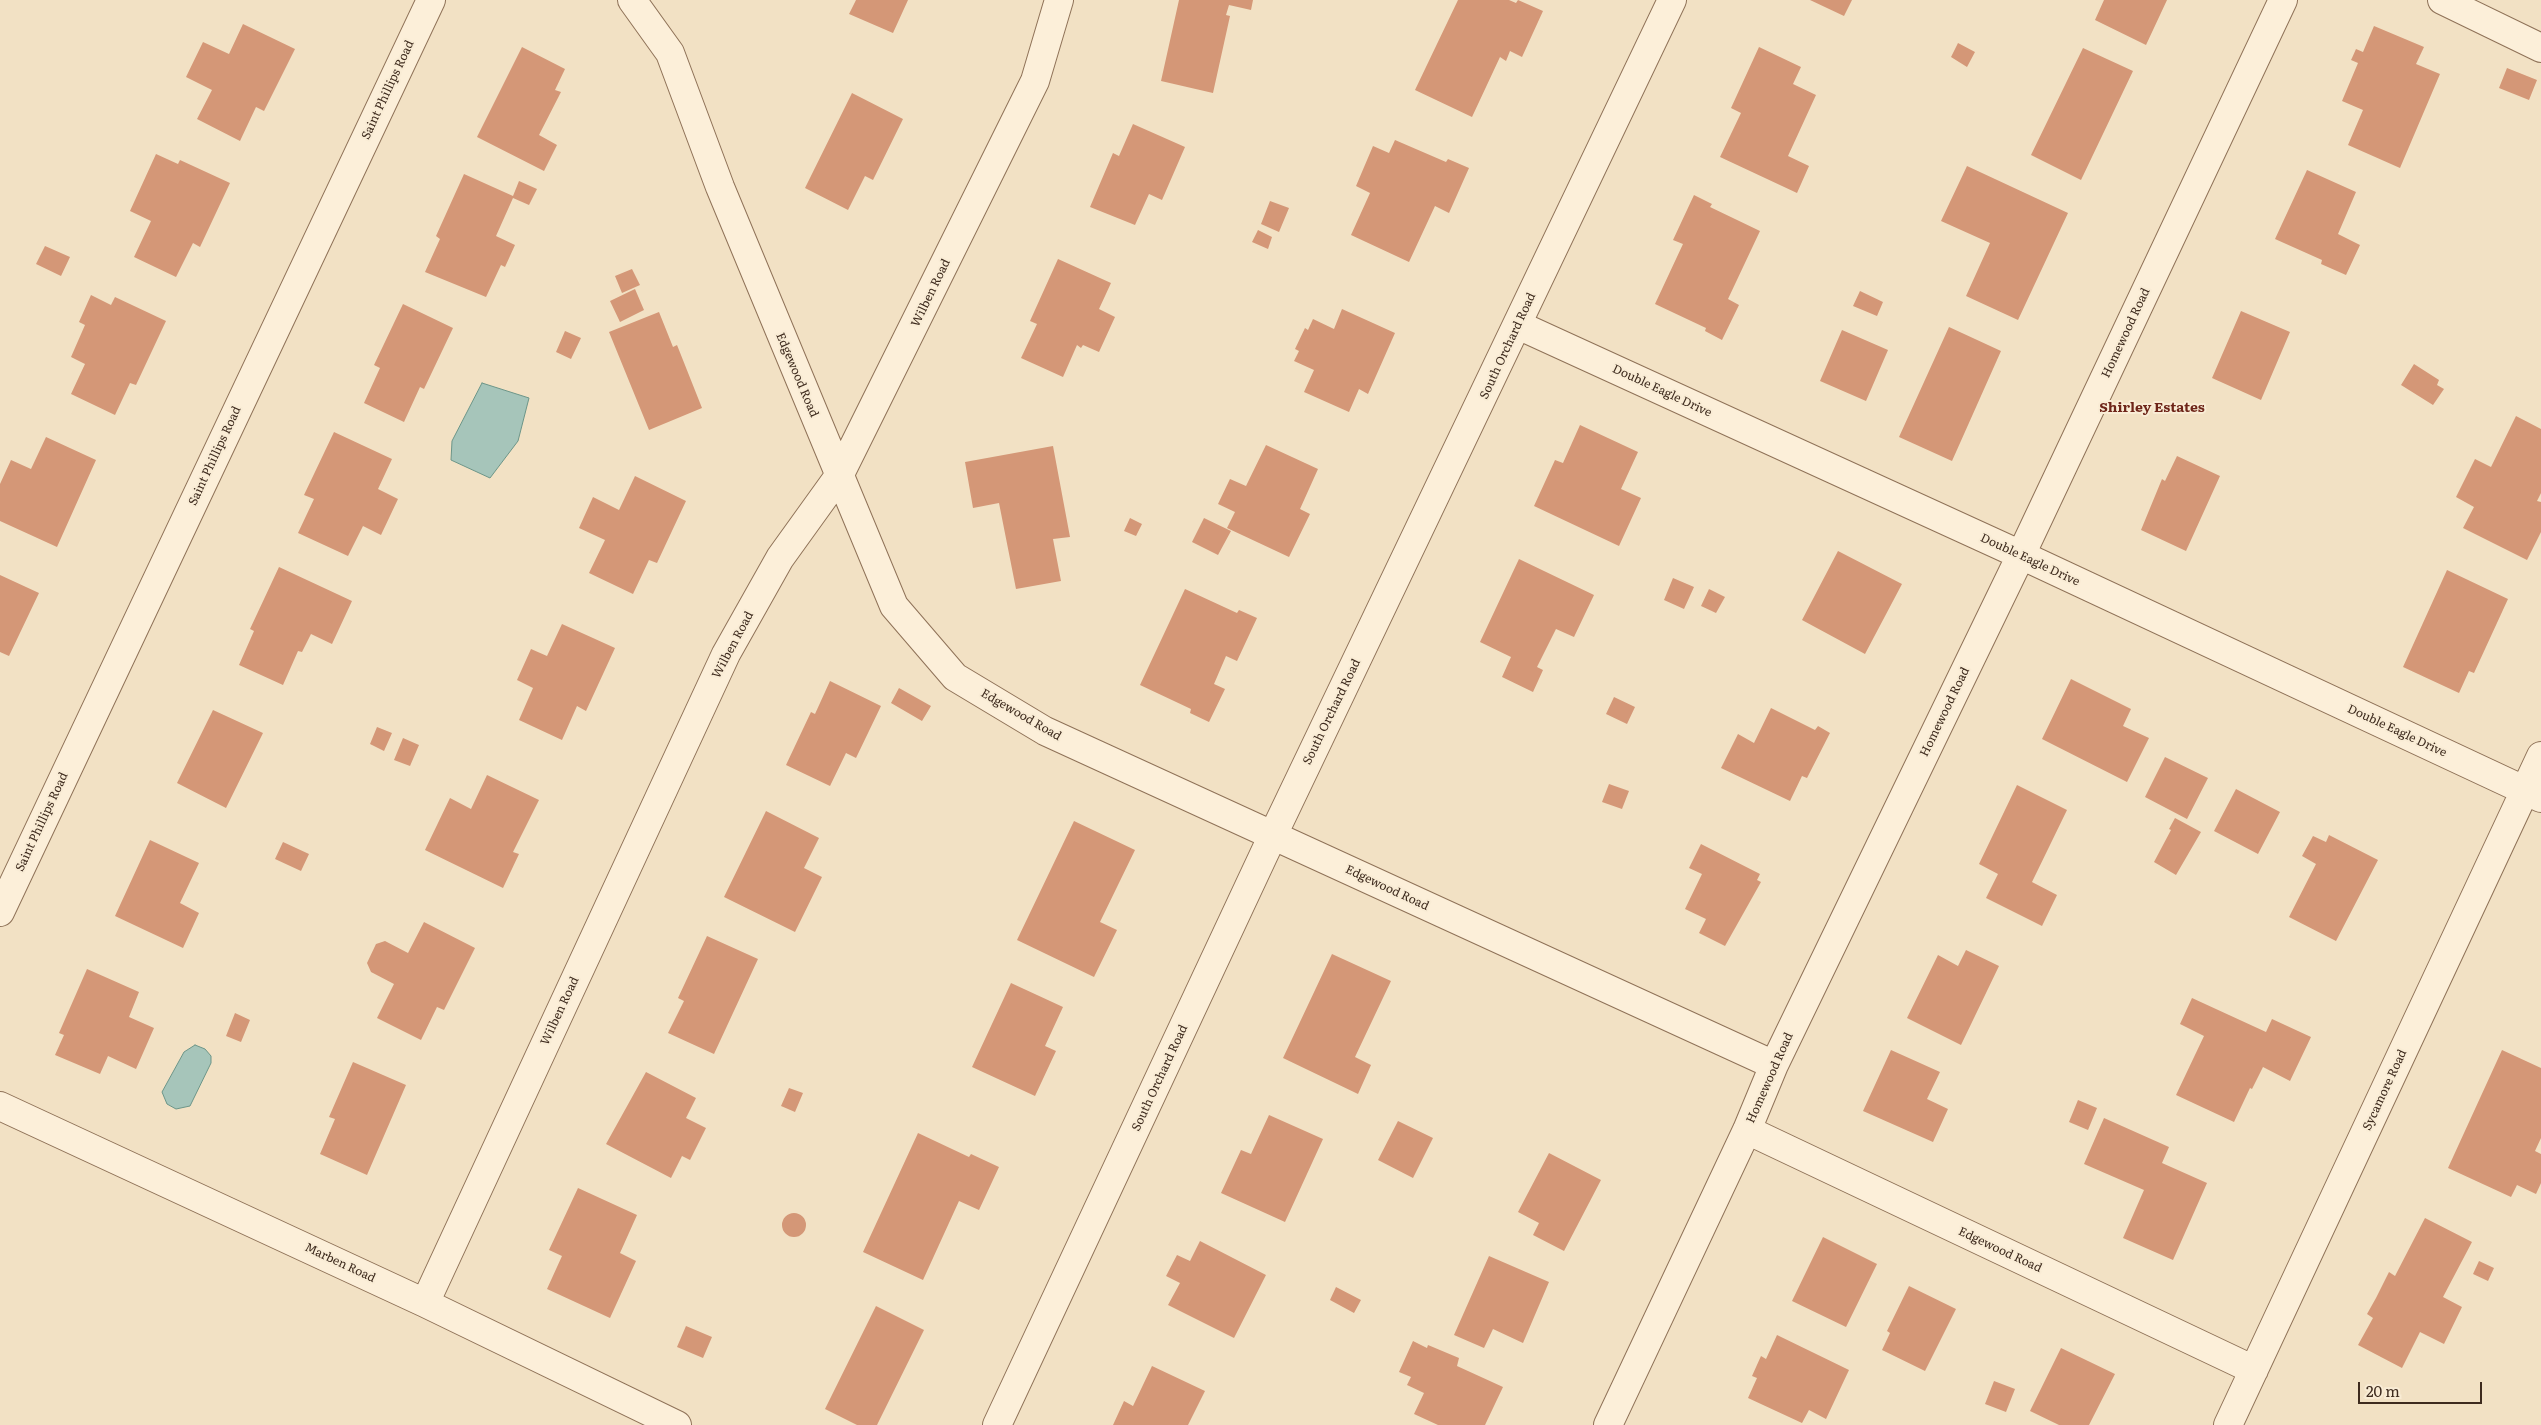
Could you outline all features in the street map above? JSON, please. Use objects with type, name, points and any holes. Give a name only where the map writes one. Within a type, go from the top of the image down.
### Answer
[{"type":"street","name":"Saint Phillips Road","points":[[0,912],[430,0]]},
{"type":"street","name":"Edgewood Road","points":[[632,0],[670,53],[720,188],[894,606],[955,677],[1045,732],[1774,1065]]},
{"type":"street","name":"Wilben Road","points":[[425,1302],[726,654],[780,558],[839,476],[1035,81],[1059,0]]},
{"type":"street","name":"South Orchard Road","points":[[997,1425],[1273,835],[1672,0]]},
{"type":"street","name":"Homewood Road","points":[[1608,1425],[1747,1130],[1774,1065],[2021,555],[2283,0]]},
{"type":"street","points":[[2442,0],[2541,48]]},
{"type":"street","name":"Double Eagle Drive","points":[[1518,325],[2021,555],[2533,795]]},
{"type":"street","name":"Sycamore Road","points":[[2228,1425],[2533,795],[2541,756]]},
{"type":"street","name":"Marben Road","points":[[0,1106],[425,1302],[677,1425]]},
{"type":"street","name":"Edgewood Road","points":[[1747,1130],[2254,1370]]},
{"type":"water","points":[[482,383],[529,398],[518,441],[490,478],[451,460],[452,441]]},
{"type":"water","points":[[195,1045],[205,1049],[211,1056],[211,1063],[190,1106],[176,1109],[167,1104],[162,1092],[184,1052]]},
{"type":"building","points":[[856,0],[908,0],[893,33],[849,14]]},
{"type":"building","points":[[1179,0],[1253,0],[1251,10],[1229,5],[1226,15],[1230,16],[1213,93],[1161,81]]},
{"type":"building","points":[[1458,0],[1509,0],[1516,3],[1518,0],[1543,11],[1522,57],[1510,51],[1506,61],[1500,57],[1472,117],[1415,90]]},
{"type":"building","points":[[1810,0],[1852,0],[1844,16]]},
{"type":"building","points":[[2104,0],[2167,0],[2146,45],[2095,20]]},
{"type":"building","points":[[243,24],[295,49],[264,111],[256,107],[240,141],[197,119],[212,90],[186,77],[203,42],[229,54]]},
{"type":"building","points":[[2374,26],[2424,47],[2416,64],[2440,74],[2400,168],[2348,145],[2363,110],[2342,101],[2358,63],[2351,60],[2356,49],[2363,52]]},
{"type":"building","points":[[1958,43],[1975,52],[1967,67],[1951,57]]},
{"type":"building","points":[[522,47],[565,69],[555,90],[561,92],[539,135],[557,145],[544,171],[477,137]]},
{"type":"building","points":[[1759,47],[1801,67],[1793,84],[1816,95],[1788,156],[1809,166],[1797,193],[1720,157],[1741,113],[1731,108]]},
{"type":"building","points":[[2083,48],[2133,71],[2081,180],[2031,155]]},
{"type":"building","points":[[2507,68],[2537,80],[2529,100],[2499,88]]},
{"type":"building","points":[[852,93],[903,119],[873,180],[865,176],[848,210],[805,188]]},
{"type":"building","points":[[1133,124],[1185,147],[1162,200],[1149,194],[1135,225],[1090,207],[1113,153],[1119,156]]},
{"type":"building","points":[[1395,140],[1446,162],[1448,159],[1469,168],[1449,213],[1435,206],[1409,262],[1351,235],[1370,193],[1356,186],[1373,146],[1389,153]]},
{"type":"building","points":[[156,154],[178,164],[180,160],[230,183],[200,247],[193,243],[176,277],[134,257],[151,221],[130,211]]},
{"type":"building","points":[[1967,166],[2068,213],[2018,320],[1966,296],[1990,243],[1941,221]]},
{"type":"building","points":[[2307,170],[2356,192],[2338,234],[2360,245],[2346,275],[2321,264],[2322,260],[2275,239]]},
{"type":"building","points":[[464,174],[513,196],[519,181],[537,189],[529,205],[513,198],[496,236],[515,245],[505,267],[501,265],[486,297],[425,272],[440,239],[436,236]]},
{"type":"building","points":[[1694,195],[1712,204],[1710,207],[1760,231],[1728,299],[1739,305],[1722,340],[1705,331],[1706,328],[1655,304],[1683,244],[1673,240]]},
{"type":"building","points":[[1270,201],[1289,208],[1279,232],[1261,224]]},
{"type":"building","points":[[1258,230],[1272,237],[1268,249],[1252,242]]},
{"type":"building","points":[[45,246],[70,257],[61,276],[36,264]]},
{"type":"building","points":[[1058,259],[1111,283],[1099,309],[1115,317],[1099,352],[1083,345],[1081,348],[1077,345],[1063,377],[1021,358],[1037,324],[1030,321]]},
{"type":"building","points":[[632,269],[640,285],[622,293],[615,276]]},
{"type":"building","points":[[635,289],[644,310],[620,322],[610,301]]},
{"type":"building","points":[[1860,291],[1883,302],[1877,316],[1853,306]]},
{"type":"building","points":[[91,295],[111,305],[115,297],[166,321],[136,385],[130,383],[115,415],[71,394],[85,364],[71,357],[85,325],[79,322]]},
{"type":"building","points":[[403,304],[453,328],[424,389],[420,387],[404,422],[364,403],[380,368],[374,365]]},
{"type":"building","points":[[1342,309],[1395,333],[1368,394],[1359,389],[1349,412],[1304,392],[1314,370],[1294,361],[1299,351],[1295,349],[1305,328],[1308,330],[1313,319],[1334,329]]},
{"type":"building","points":[[2241,311],[2290,332],[2261,400],[2212,378]]},
{"type":"building","points":[[659,312],[673,347],[677,345],[702,408],[649,430],[609,332]]},
{"type":"building","points":[[1949,327],[2001,351],[1952,461],[1899,437]]},
{"type":"building","points":[[1842,330],[1888,350],[1866,401],[1820,381]]},
{"type":"building","points":[[565,331],[581,338],[571,359],[556,352]]},
{"type":"building","points":[[2414,364],[2439,380],[2437,385],[2444,389],[2433,405],[2401,385]]},
{"type":"building","points":[[2516,416],[2541,429],[2541,493],[2537,501],[2541,502],[2541,532],[2527,560],[2463,528],[2474,507],[2456,497],[2475,459],[2491,467]]},
{"type":"building","points":[[1580,425],[1638,452],[1621,489],[1641,498],[1619,546],[1534,506],[1555,460],[1563,463]]},
{"type":"building","points":[[334,432],[392,459],[378,489],[398,499],[381,535],[363,526],[348,556],[298,533],[314,499],[304,495]]},
{"type":"building","points":[[46,437],[96,460],[57,547],[0,521],[0,484],[11,460],[31,469]]},
{"type":"building","points":[[1266,445],[1318,469],[1300,509],[1310,514],[1289,557],[1227,528],[1235,512],[1218,504],[1230,479],[1246,486]]},
{"type":"building","points":[[1053,446],[1070,537],[1053,539],[1061,581],[1016,589],[999,503],[973,508],[965,462]]},
{"type":"building","points":[[2177,456],[2220,476],[2186,551],[2141,530],[2162,479],[2165,481]]},
{"type":"building","points":[[635,476],[686,501],[657,563],[649,560],[633,594],[589,573],[605,540],[579,528],[593,497],[619,510]]},
{"type":"building","points":[[1130,518],[1142,524],[1136,536],[1124,531]]},
{"type":"building","points":[[1204,518],[1231,531],[1218,555],[1192,542]]},
{"type":"building","points":[[1838,551],[1902,584],[1865,654],[1802,620]]},
{"type":"building","points":[[1519,559],[1594,595],[1574,637],[1556,629],[1537,667],[1543,670],[1533,692],[1502,677],[1511,657],[1480,642]]},
{"type":"building","points":[[279,567],[352,601],[332,644],[311,634],[302,652],[298,651],[283,685],[239,665],[254,631],[250,629]]},
{"type":"building","points":[[2447,570],[2508,599],[2474,673],[2469,671],[2459,693],[2403,667]]},
{"type":"building","points":[[0,575],[39,593],[9,656],[0,652]]},
{"type":"building","points":[[1673,578],[1694,587],[1684,609],[1664,600]]},
{"type":"building","points":[[1185,589],[1237,613],[1239,610],[1257,618],[1237,661],[1226,656],[1214,684],[1225,689],[1209,722],[1190,713],[1191,709],[1140,685]]},
{"type":"building","points":[[1709,589],[1725,597],[1716,613],[1701,606]]},
{"type":"building","points":[[562,624],[615,648],[586,711],[577,706],[562,740],[519,720],[533,688],[517,680],[531,649],[547,656]]},
{"type":"building","points":[[2071,679],[2131,709],[2123,726],[2149,738],[2127,782],[2042,739]]},
{"type":"building","points":[[830,681],[881,706],[856,758],[846,753],[830,786],[786,765],[811,712],[815,714]]},
{"type":"building","points":[[899,688],[931,706],[922,721],[891,703]]},
{"type":"building","points":[[1614,697],[1635,707],[1627,724],[1606,714]]},
{"type":"building","points":[[1771,708],[1815,730],[1818,726],[1830,733],[1807,778],[1802,776],[1790,801],[1721,768],[1738,734],[1754,743]]},
{"type":"building","points":[[213,710],[263,733],[226,808],[177,783]]},
{"type":"building","points":[[377,727],[392,733],[384,751],[370,744]]},
{"type":"building","points":[[403,738],[419,745],[410,766],[394,760]]},
{"type":"building","points":[[2165,757],[2208,778],[2187,819],[2145,797]]},
{"type":"building","points":[[487,775],[539,800],[513,852],[519,854],[503,888],[425,850],[450,798],[471,809]]},
{"type":"building","points":[[1609,784],[1629,791],[1622,809],[1602,802]]},
{"type":"building","points":[[2017,785],[2067,810],[2032,882],[2057,895],[2042,926],[1986,898],[1998,874],[1979,864]]},
{"type":"building","points":[[2236,789],[2280,812],[2258,854],[2214,831]]},
{"type":"building","points":[[766,811],[819,838],[804,868],[822,877],[795,932],[724,897]]},
{"type":"building","points":[[2175,818],[2201,832],[2176,875],[2154,862],[2171,830],[2169,829]]},
{"type":"building","points":[[1074,821],[1135,850],[1100,922],[1117,930],[1094,977],[1017,940]]},
{"type":"building","points":[[2329,835],[2378,860],[2336,941],[2289,917],[2316,864],[2302,856],[2313,836],[2326,842]]},
{"type":"building","points":[[150,840],[199,863],[180,903],[199,913],[183,948],[115,916]]},
{"type":"building","points":[[283,842],[309,854],[301,871],[275,859]]},
{"type":"building","points":[[1701,844],[1760,874],[1757,880],[1761,882],[1725,946],[1699,933],[1706,919],[1685,909],[1702,874],[1689,868]]},
{"type":"building","points":[[424,922],[475,948],[444,1010],[437,1007],[421,1040],[377,1018],[394,984],[371,972],[367,963],[376,944],[385,941],[408,953]]},
{"type":"building","points":[[707,936],[758,959],[714,1054],[668,1033],[684,1001],[678,998]]},
{"type":"building","points":[[1966,950],[1999,966],[1961,1045],[1907,1018],[1938,955],[1958,966]]},
{"type":"building","points":[[1332,954],[1391,981],[1355,1057],[1371,1065],[1358,1094],[1283,1058]]},
{"type":"building","points":[[87,969],[139,992],[129,1017],[154,1028],[136,1069],[108,1056],[100,1074],[55,1055],[64,1035],[59,1033]]},
{"type":"building","points":[[1011,983],[1063,1007],[1045,1046],[1056,1051],[1035,1096],[972,1067]]},
{"type":"building","points":[[2192,998],[2266,1032],[2272,1019],[2311,1037],[2290,1081],[2263,1067],[2252,1089],[2250,1088],[2234,1122],[2176,1095],[2204,1036],[2180,1024]]},
{"type":"building","points":[[235,1013],[250,1020],[241,1042],[226,1036]]},
{"type":"building","points":[[1891,1050],[1940,1072],[1927,1099],[1948,1109],[1933,1142],[1863,1111]]},
{"type":"building","points":[[2502,1050],[2541,1068],[2541,1138],[2535,1151],[2541,1154],[2541,1183],[2536,1194],[2517,1185],[2511,1197],[2448,1168]]},
{"type":"building","points":[[353,1062],[406,1085],[367,1175],[320,1154],[335,1119],[329,1117]]},
{"type":"building","points":[[646,1072],[696,1098],[686,1118],[706,1128],[690,1160],[682,1156],[671,1178],[606,1144]]},
{"type":"building","points":[[789,1088],[803,1093],[795,1112],[781,1106]]},
{"type":"building","points":[[2078,1100],[2097,1108],[2088,1130],[2069,1122]]},
{"type":"building","points":[[1269,1115],[1323,1139],[1285,1222],[1221,1193],[1241,1150],[1251,1154]]},
{"type":"building","points":[[2104,1118],[2169,1147],[2162,1163],[2207,1183],[2173,1260],[2123,1238],[2144,1190],[2084,1164]]},
{"type":"building","points":[[1398,1121],[1433,1138],[1413,1178],[1378,1160]]},
{"type":"building","points":[[918,1133],[969,1157],[971,1154],[999,1167],[979,1210],[959,1201],[923,1280],[863,1252]]},
{"type":"building","points":[[1549,1153],[1601,1180],[1564,1251],[1533,1235],[1539,1223],[1518,1212]]},
{"type":"building","points":[[578,1188],[637,1215],[620,1253],[636,1261],[610,1318],[547,1289],[562,1256],[549,1250]]},
{"type":"building","points":[[794,1213],[803,1216],[806,1225],[803,1234],[794,1237],[785,1234],[782,1225],[785,1216]]},
{"type":"building","points":[[2425,1218],[2472,1242],[2443,1297],[2462,1307],[2444,1344],[2420,1332],[2402,1368],[2358,1345],[2373,1318],[2367,1314],[2389,1272],[2395,1276]]},
{"type":"building","points":[[1823,1237],[1877,1264],[1846,1327],[1792,1301]]},
{"type":"building","points":[[1200,1241],[1266,1275],[1234,1338],[1168,1305],[1180,1283],[1166,1276],[1177,1255],[1190,1261]]},
{"type":"building","points":[[1489,1256],[1549,1282],[1523,1343],[1493,1329],[1484,1348],[1454,1335]]},
{"type":"building","points":[[2479,1261],[2494,1268],[2488,1281],[2473,1274]]},
{"type":"building","points":[[1909,1286],[1956,1309],[1925,1371],[1882,1350],[1890,1333],[1887,1331]]},
{"type":"building","points":[[1336,1287],[1361,1300],[1354,1313],[1330,1300]]},
{"type":"building","points":[[876,1306],[924,1330],[877,1425],[857,1425],[825,1409]]},
{"type":"building","points":[[686,1326],[712,1337],[703,1358],[677,1347]]},
{"type":"building","points":[[1777,1335],[1849,1370],[1826,1419],[1809,1410],[1802,1423],[1748,1398],[1757,1378],[1752,1376],[1761,1356],[1766,1359]]},
{"type":"building","points":[[1413,1341],[1427,1348],[1428,1345],[1459,1358],[1457,1366],[1503,1387],[1485,1425],[1438,1425],[1414,1414],[1424,1393],[1407,1385],[1411,1377],[1399,1372]]},
{"type":"building","points":[[2061,1348],[2115,1374],[2089,1425],[2059,1425],[2030,1411]]},
{"type":"building","points":[[1152,1366],[1205,1391],[1188,1425],[1113,1425],[1124,1401],[1133,1406]]},
{"type":"building","points":[[1994,1381],[2015,1389],[2006,1412],[1985,1404]]},
{"type":"district","name":"Shirley Estates","points":[[2152,408]]}]
